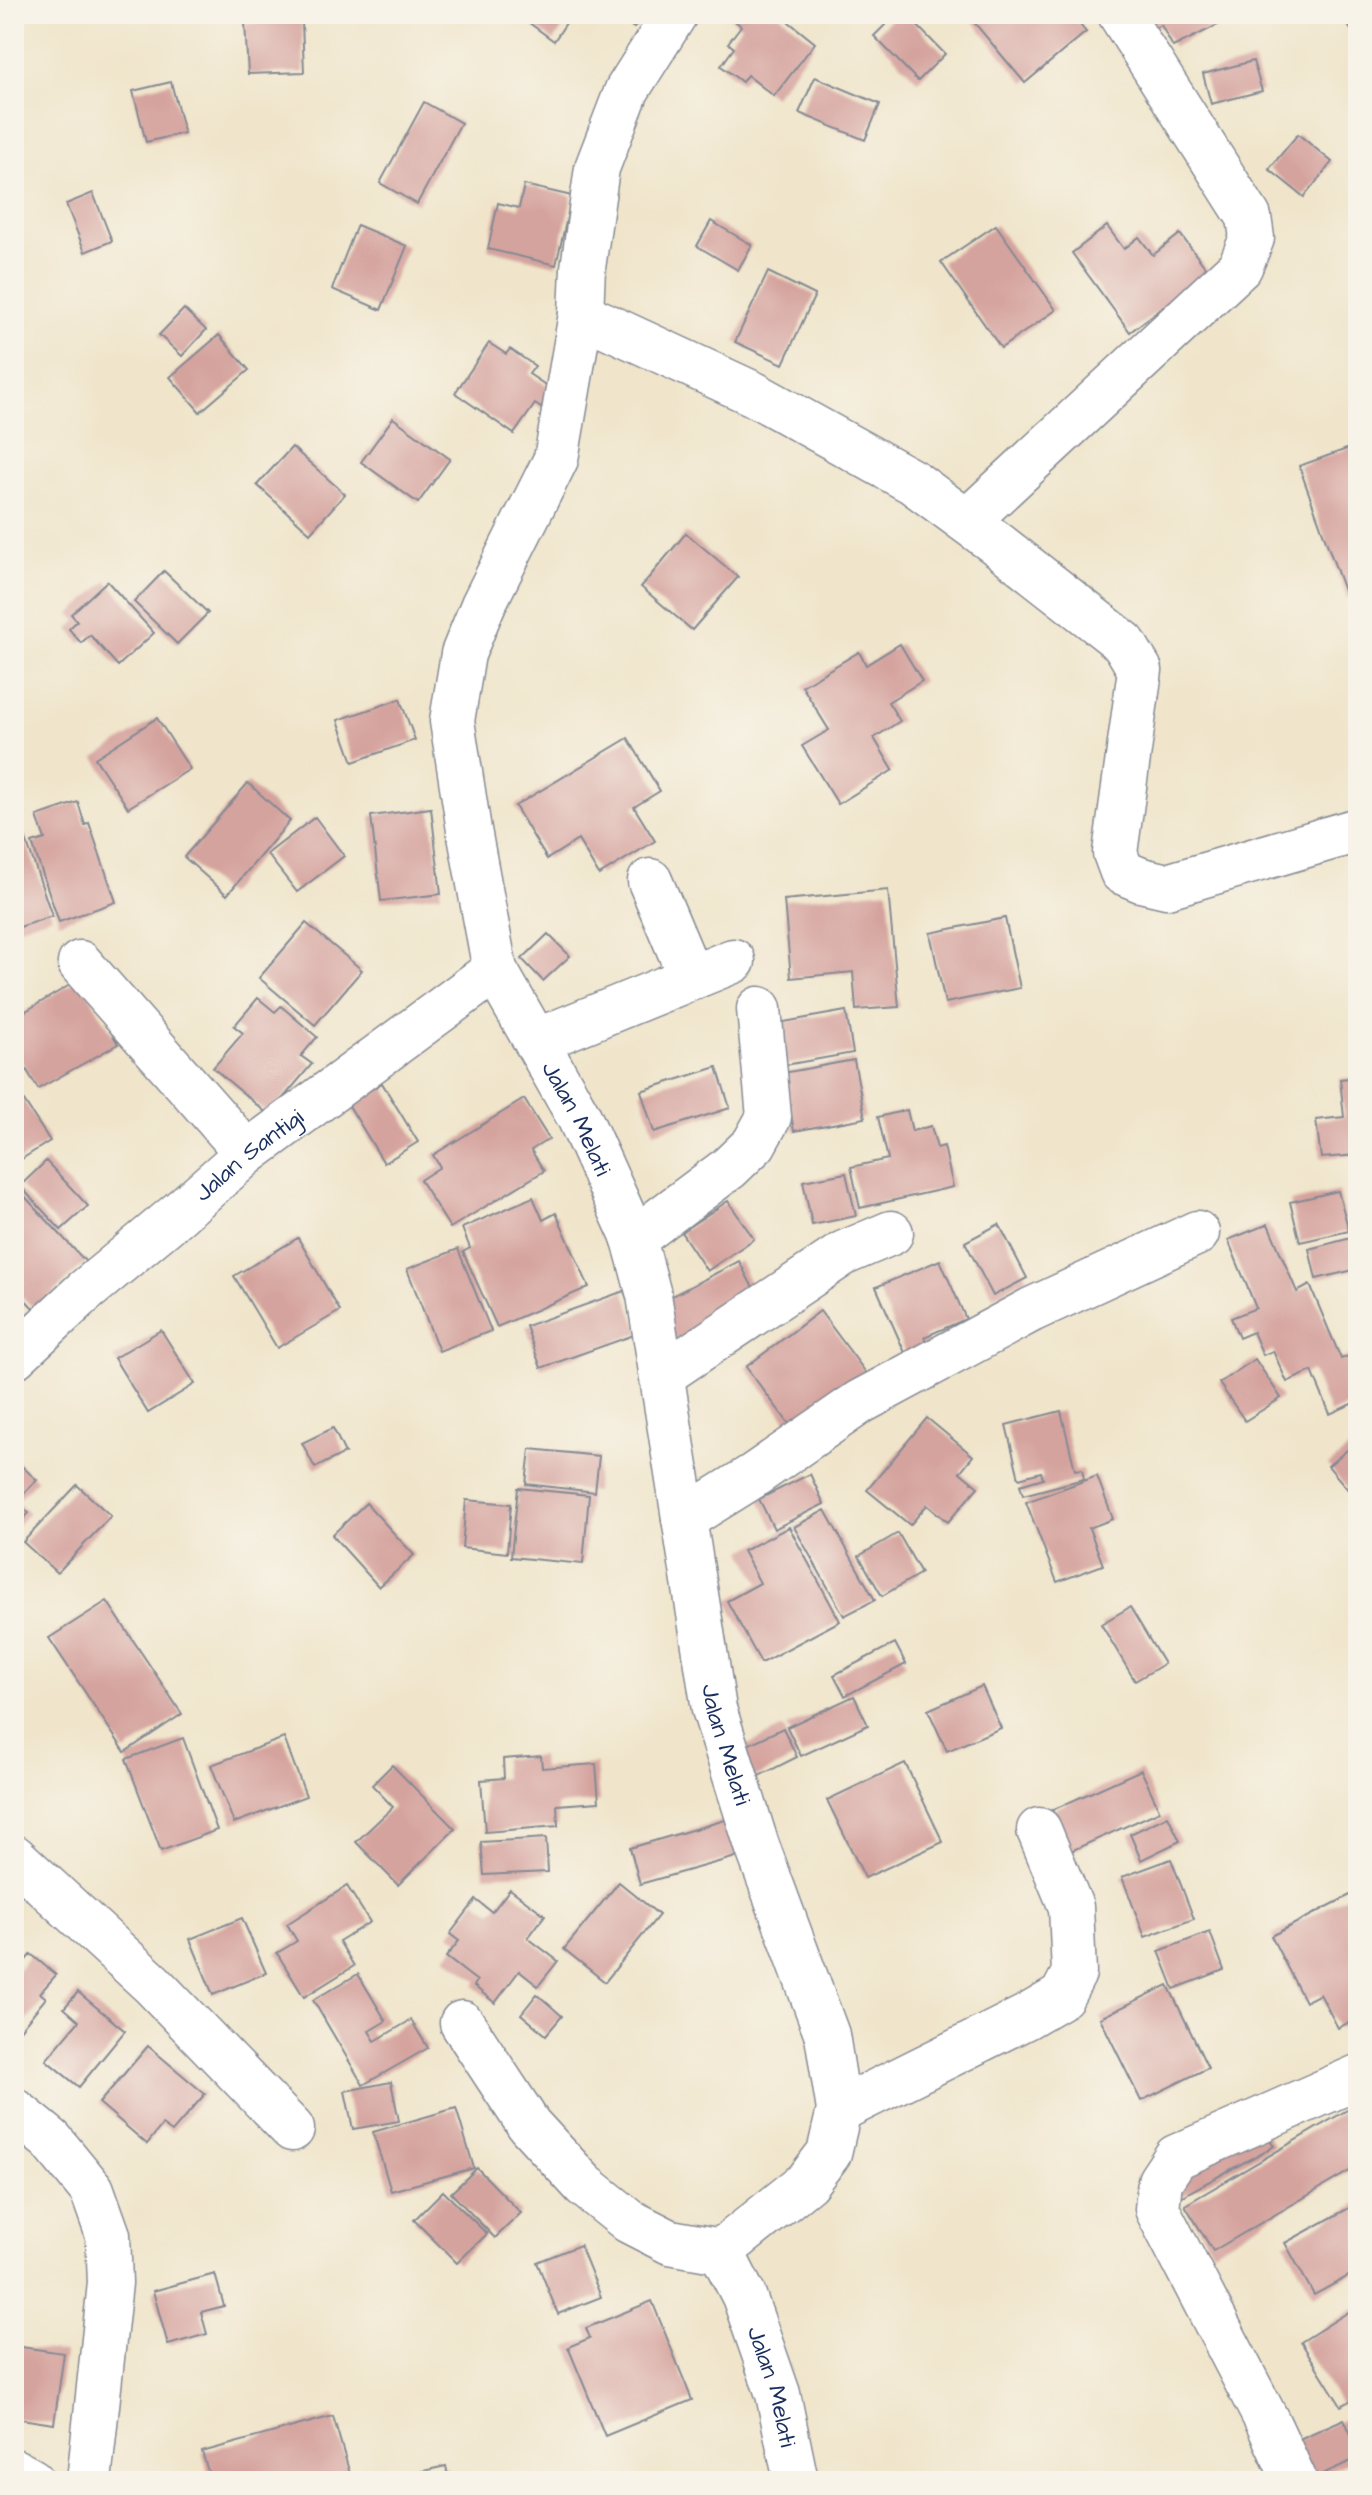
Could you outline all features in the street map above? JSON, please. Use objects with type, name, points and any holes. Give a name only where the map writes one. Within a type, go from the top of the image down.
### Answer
[{"type":"street","name":"Jalan Melati","points":[[675,14],[627,90],[597,168],[583,268],[581,314],[556,459],[483,605],[463,654],[452,721],[495,970],[579,1117],[634,1239],[649,1295],[714,1709],[757,1846],[827,2035],[839,2110],[829,2153],[807,2182],[721,2251],[744,2296],[778,2394],[796,2481]]},
{"type":"street","points":[[967,521],[1240,267],[1252,238],[1249,217],[1120,14]]},
{"type":"street","points":[[581,314],[754,394],[913,482],[1124,643],[1140,670],[1115,853],[1122,872],[1167,886],[1358,830]]},
{"type":"street","points":[[650,881],[691,978]]},
{"type":"street","points":[[536,1041],[733,961]]},
{"type":"street","points":[[80,963],[247,1153]]},
{"type":"street","name":"Jalan Santigi","points":[[14,1357],[84,1292],[247,1153],[495,970]]},
{"type":"street","points":[[634,1239],[729,1168],[754,1144],[769,1117],[759,1009]]},
{"type":"street","points":[[662,1375],[844,1253],[891,1233]]},
{"type":"street","points":[[684,1519],[860,1402],[1031,1310],[1197,1233]]},
{"type":"street","points":[[839,2110],[1062,1996],[1074,1973],[1071,1907],[1039,1830]]},
{"type":"street","points":[[14,1857],[152,1984],[292,2129]]},
{"type":"street","points":[[462,2023],[529,2125],[584,2185],[629,2221],[670,2242],[721,2251]]},
{"type":"street","points":[[1295,2481],[1157,2209],[1160,2181],[1176,2157],[1358,2077]]},
{"type":"street","points":[[14,2110],[51,2140],[92,2190],[108,2235],[110,2283],[89,2481]]},
{"type":"street","points":[[14,2471],[32,2481]]},
{"type":"building","points":[[517,14],[572,14],[554,41]]},
{"type":"building","points":[[614,14],[644,14],[634,28]]},
{"type":"building","points":[[733,14],[779,14],[815,43],[774,96],[747,75],[742,82],[721,66],[734,48],[728,43],[741,26],[730,17]]},
{"type":"building","points":[[896,14],[906,14],[945,54],[918,81],[874,36]]},
{"type":"building","points":[[967,14],[1071,14],[1086,32],[1025,83]]},
{"type":"building","points":[[1136,14],[1230,14],[1232,18],[1173,47],[1161,25],[1146,32]]},
{"type":"building","points":[[1341,14],[1358,14],[1358,41]]},
{"type":"building","points":[[302,21],[304,72],[248,74],[245,23]]},
{"type":"building","points":[[1253,61],[1262,91],[1211,104],[1203,74]]},
{"type":"building","points":[[815,77],[880,104],[865,140],[799,113]]},
{"type":"building","points":[[171,82],[184,133],[146,142],[133,91]]},
{"type":"building","points":[[424,102],[461,123],[417,204],[380,183]]},
{"type":"building","points":[[1298,134],[1332,162],[1304,197],[1269,169]]},
{"type":"building","points":[[524,185],[572,196],[556,265],[488,249],[498,203],[519,208]]},
{"type":"building","points":[[93,193],[112,241],[85,252],[66,204]]},
{"type":"building","points":[[711,221],[752,245],[738,270],[697,246]]},
{"type":"building","points":[[357,225],[407,246],[381,310],[332,289]]},
{"type":"building","points":[[996,225],[1056,310],[1001,348],[941,262]]},
{"type":"building","points":[[1107,226],[1124,249],[1139,237],[1153,255],[1180,234],[1209,272],[1130,332],[1072,253]]},
{"type":"building","points":[[768,272],[815,295],[783,364],[735,342]]},
{"type":"building","points":[[184,309],[206,330],[182,356],[159,335]]},
{"type":"building","points":[[219,335],[249,370],[200,412],[170,377]]},
{"type":"building","points":[[489,343],[506,354],[510,349],[535,366],[529,374],[559,394],[547,412],[535,404],[514,434],[455,393]]},
{"type":"building","points":[[393,418],[450,459],[418,503],[361,462]]},
{"type":"building","points":[[1358,445],[1358,595],[1347,599],[1299,466]]},
{"type":"building","points":[[292,447],[345,494],[310,533],[257,485]]},
{"type":"building","points":[[686,533],[738,577],[692,630],[641,587]]},
{"type":"building","points":[[164,571],[208,613],[177,644],[134,602]]},
{"type":"building","points":[[107,581],[154,633],[118,666],[90,635],[81,643],[69,629],[77,621],[71,614]]},
{"type":"building","points":[[900,644],[922,681],[888,702],[900,721],[874,738],[893,770],[838,804],[802,746],[829,730],[802,686],[859,652],[866,665]]},
{"type":"building","points":[[400,699],[415,740],[353,762],[338,720]]},
{"type":"building","points":[[157,718],[190,769],[128,808],[95,758]]},
{"type":"building","points":[[628,738],[660,791],[634,807],[655,841],[599,875],[578,840],[547,859],[515,806]]},
{"type":"building","points":[[248,783],[290,821],[227,895],[184,857]]},
{"type":"building","points":[[78,802],[85,825],[89,823],[116,902],[59,922],[32,843],[45,839],[37,816]]},
{"type":"building","points":[[431,808],[441,894],[381,901],[371,816]]},
{"type":"building","points":[[315,817],[344,856],[297,892],[267,854]]},
{"type":"building","points":[[25,837],[52,916],[14,929],[14,840]]},
{"type":"building","points":[[888,890],[899,1007],[856,1010],[853,972],[791,978],[784,900]]},
{"type":"building","points":[[1005,918],[1020,988],[945,1003],[930,933]]},
{"type":"building","points":[[306,923],[362,970],[315,1025],[259,978]]},
{"type":"building","points":[[548,934],[570,956],[543,981],[522,959]]},
{"type":"building","points":[[80,979],[118,1044],[38,1089],[14,1049],[14,1018]]},
{"type":"building","points":[[258,998],[275,1012],[281,1006],[317,1037],[301,1056],[312,1064],[269,1115],[213,1068],[243,1033],[234,1026]]},
{"type":"building","points":[[846,1011],[853,1053],[785,1065],[778,1023]]},
{"type":"building","points":[[854,1060],[865,1118],[794,1131],[783,1073]]},
{"type":"building","points":[[717,1067],[730,1108],[654,1132],[641,1091]]},
{"type":"building","points":[[1358,1077],[1358,1155],[1321,1158],[1316,1120],[1344,1117],[1340,1079]]},
{"type":"building","points":[[382,1083],[418,1142],[384,1163],[348,1104]]},
{"type":"building","points":[[16,1089],[50,1141],[14,1164],[14,1091]]},
{"type":"building","points":[[524,1099],[549,1139],[531,1150],[544,1171],[450,1228],[420,1180],[440,1167],[433,1155]]},
{"type":"building","points":[[907,1110],[912,1131],[931,1126],[937,1148],[944,1146],[953,1187],[860,1208],[851,1167],[888,1159],[878,1117]]},
{"type":"building","points":[[46,1161],[88,1206],[61,1230],[20,1186]]},
{"type":"building","points":[[846,1173],[856,1216],[812,1225],[803,1181]]},
{"type":"building","points":[[14,1185],[86,1262],[35,1310],[14,1288]]},
{"type":"building","points":[[1338,1191],[1349,1231],[1300,1242],[1290,1202]]},
{"type":"building","points":[[533,1197],[543,1220],[556,1213],[589,1287],[497,1327],[463,1252],[470,1248],[462,1228]]},
{"type":"building","points":[[728,1201],[754,1239],[707,1271],[681,1232]]},
{"type":"building","points":[[999,1224],[1027,1278],[993,1296],[965,1242]]},
{"type":"building","points":[[1268,1224],[1297,1292],[1310,1285],[1341,1359],[1358,1352],[1358,1401],[1330,1414],[1312,1371],[1287,1382],[1273,1351],[1263,1355],[1253,1332],[1239,1338],[1231,1318],[1256,1308],[1228,1240]]},
{"type":"building","points":[[298,1238],[340,1311],[277,1348],[234,1276]]},
{"type":"building","points":[[1351,1238],[1358,1269],[1316,1279],[1309,1249]]},
{"type":"building","points":[[458,1249],[491,1331],[439,1351],[407,1269]]},
{"type":"building","points":[[940,1260],[966,1319],[924,1337],[931,1353],[909,1362],[876,1287]]},
{"type":"building","points":[[739,1261],[763,1307],[684,1357],[657,1304]]},
{"type":"building","points":[[624,1291],[640,1333],[541,1368],[526,1326]]},
{"type":"building","points":[[820,1311],[867,1374],[793,1429],[746,1367]]},
{"type":"building","points":[[161,1330],[195,1384],[148,1413],[114,1358]]},
{"type":"building","points":[[1255,1359],[1281,1398],[1245,1421],[1219,1383]]},
{"type":"building","points":[[1061,1411],[1075,1470],[1082,1469],[1084,1479],[1023,1495],[1020,1485],[1043,1478],[1041,1472],[1019,1478],[1006,1425]]},
{"type":"building","points":[[927,1418],[973,1456],[960,1472],[978,1487],[948,1522],[927,1505],[910,1525],[867,1490]]},
{"type":"building","points":[[333,1428],[345,1453],[315,1468],[302,1443]]},
{"type":"building","points":[[1358,1441],[1358,1494],[1354,1497],[1328,1466]]},
{"type":"building","points":[[530,1449],[599,1456],[595,1492],[526,1484]]},
{"type":"building","points":[[14,1459],[37,1480],[16,1502],[29,1513],[14,1529]]},
{"type":"building","points":[[810,1474],[824,1504],[774,1529],[759,1499]]},
{"type":"building","points":[[1097,1476],[1113,1519],[1089,1528],[1103,1565],[1057,1582],[1026,1502]]},
{"type":"building","points":[[77,1485],[111,1516],[57,1573],[23,1542]]},
{"type":"building","points":[[518,1488],[589,1495],[583,1564],[511,1557]]},
{"type":"building","points":[[466,1500],[511,1504],[507,1553],[462,1548]]},
{"type":"building","points":[[366,1503],[414,1555],[379,1587],[332,1535]]},
{"type":"building","points":[[825,1510],[875,1600],[844,1616],[794,1527]]},
{"type":"building","points":[[789,1527],[840,1621],[761,1663],[727,1601],[760,1583],[743,1551]]},
{"type":"building","points":[[898,1533],[921,1573],[882,1596],[859,1556]]},
{"type":"building","points":[[107,1601],[182,1714],[125,1752],[49,1638]]},
{"type":"building","points":[[1130,1607],[1164,1664],[1135,1681],[1101,1624]]},
{"type":"building","points":[[895,1643],[906,1664],[845,1696],[834,1675]]},
{"type":"building","points":[[982,1686],[1001,1728],[947,1751],[928,1710]]},
{"type":"building","points":[[854,1696],[868,1725],[801,1756],[787,1727]]},
{"type":"building","points":[[783,1728],[797,1757],[749,1781],[735,1751]]},
{"type":"building","points":[[183,1738],[217,1830],[161,1851],[126,1759]]},
{"type":"building","points":[[284,1738],[306,1796],[234,1823],[211,1765]]},
{"type":"building","points":[[541,1756],[542,1768],[596,1764],[599,1802],[557,1805],[558,1826],[485,1832],[481,1780],[504,1778],[503,1759]]},
{"type":"building","points":[[905,1763],[943,1842],[865,1878],[827,1800]]},
{"type":"building","points":[[392,1765],[455,1829],[398,1885],[356,1842],[393,1807],[372,1785]]},
{"type":"building","points":[[1141,1770],[1160,1811],[1071,1851],[1052,1810]]},
{"type":"building","points":[[1168,1816],[1180,1841],[1141,1860],[1130,1834]]},
{"type":"building","points":[[732,1818],[743,1855],[640,1884],[630,1848]]},
{"type":"building","points":[[546,1838],[548,1872],[484,1875],[481,1842]]},
{"type":"building","points":[[1171,1859],[1194,1919],[1145,1937],[1122,1877]]},
{"type":"building","points":[[619,1882],[659,1915],[605,1982],[564,1949]]},
{"type":"building","points":[[347,1886],[370,1922],[339,1941],[354,1966],[304,1997],[277,1953],[297,1941],[287,1924]]},
{"type":"building","points":[[510,1889],[545,1915],[528,1938],[558,1961],[538,1986],[519,1971],[495,2003],[474,1986],[477,1981],[446,1957],[459,1941],[450,1934],[476,1900],[492,1912]]},
{"type":"building","points":[[1358,1891],[1358,2018],[1338,2028],[1320,1994],[1305,2002],[1271,1936]]},
{"type":"building","points":[[242,1918],[266,1973],[213,1995],[190,1939]]},
{"type":"building","points":[[1210,1932],[1224,1970],[1174,1989],[1159,1951]]},
{"type":"building","points":[[31,1954],[56,1975],[40,1993],[46,1998],[14,2037],[14,1974]]},
{"type":"building","points":[[358,1974],[386,2021],[369,2031],[375,2041],[411,2020],[428,2048],[363,2085],[313,2000]]},
{"type":"building","points":[[1168,1985],[1208,2068],[1141,2101],[1100,2018]]},
{"type":"building","points":[[78,1992],[125,2031],[79,2087],[46,2060],[79,2021],[64,2008]]},
{"type":"building","points":[[537,1994],[562,2016],[546,2035],[521,2014]]},
{"type":"building","points":[[148,2046],[205,2094],[172,2132],[162,2125],[147,2144],[99,2103]]},
{"type":"building","points":[[391,2082],[399,2121],[353,2129],[345,2091]]},
{"type":"building","points":[[1354,2106],[1358,2112],[1358,2166],[1213,2251],[1185,2205]]},
{"type":"building","points":[[456,2108],[474,2168],[391,2191],[373,2132]]},
{"type":"building","points":[[1262,2126],[1274,2146],[1177,2199],[1166,2178]]},
{"type":"building","points":[[477,2168],[521,2213],[495,2238],[451,2193]]},
{"type":"building","points":[[443,2191],[487,2234],[457,2263],[414,2220]]},
{"type":"building","points":[[1358,2203],[1358,2271],[1314,2295],[1285,2243]]},
{"type":"building","points":[[580,2245],[601,2297],[558,2314],[537,2262]]},
{"type":"building","points":[[215,2274],[224,2306],[201,2312],[207,2334],[168,2345],[153,2291]]},
{"type":"building","points":[[652,2301],[692,2400],[605,2436],[568,2347],[590,2338],[586,2328]]},
{"type":"building","points":[[1358,2306],[1358,2396],[1341,2406],[1301,2342]]},
{"type":"building","points":[[14,2346],[64,2353],[54,2424],[14,2418]]},
{"type":"building","points":[[333,2416],[352,2481],[211,2481],[202,2452]]},
{"type":"building","points":[[1344,2419],[1358,2449],[1358,2458],[1307,2481],[1288,2444]]},
{"type":"building","points":[[446,2466],[449,2481],[382,2481],[382,2480]]}]
